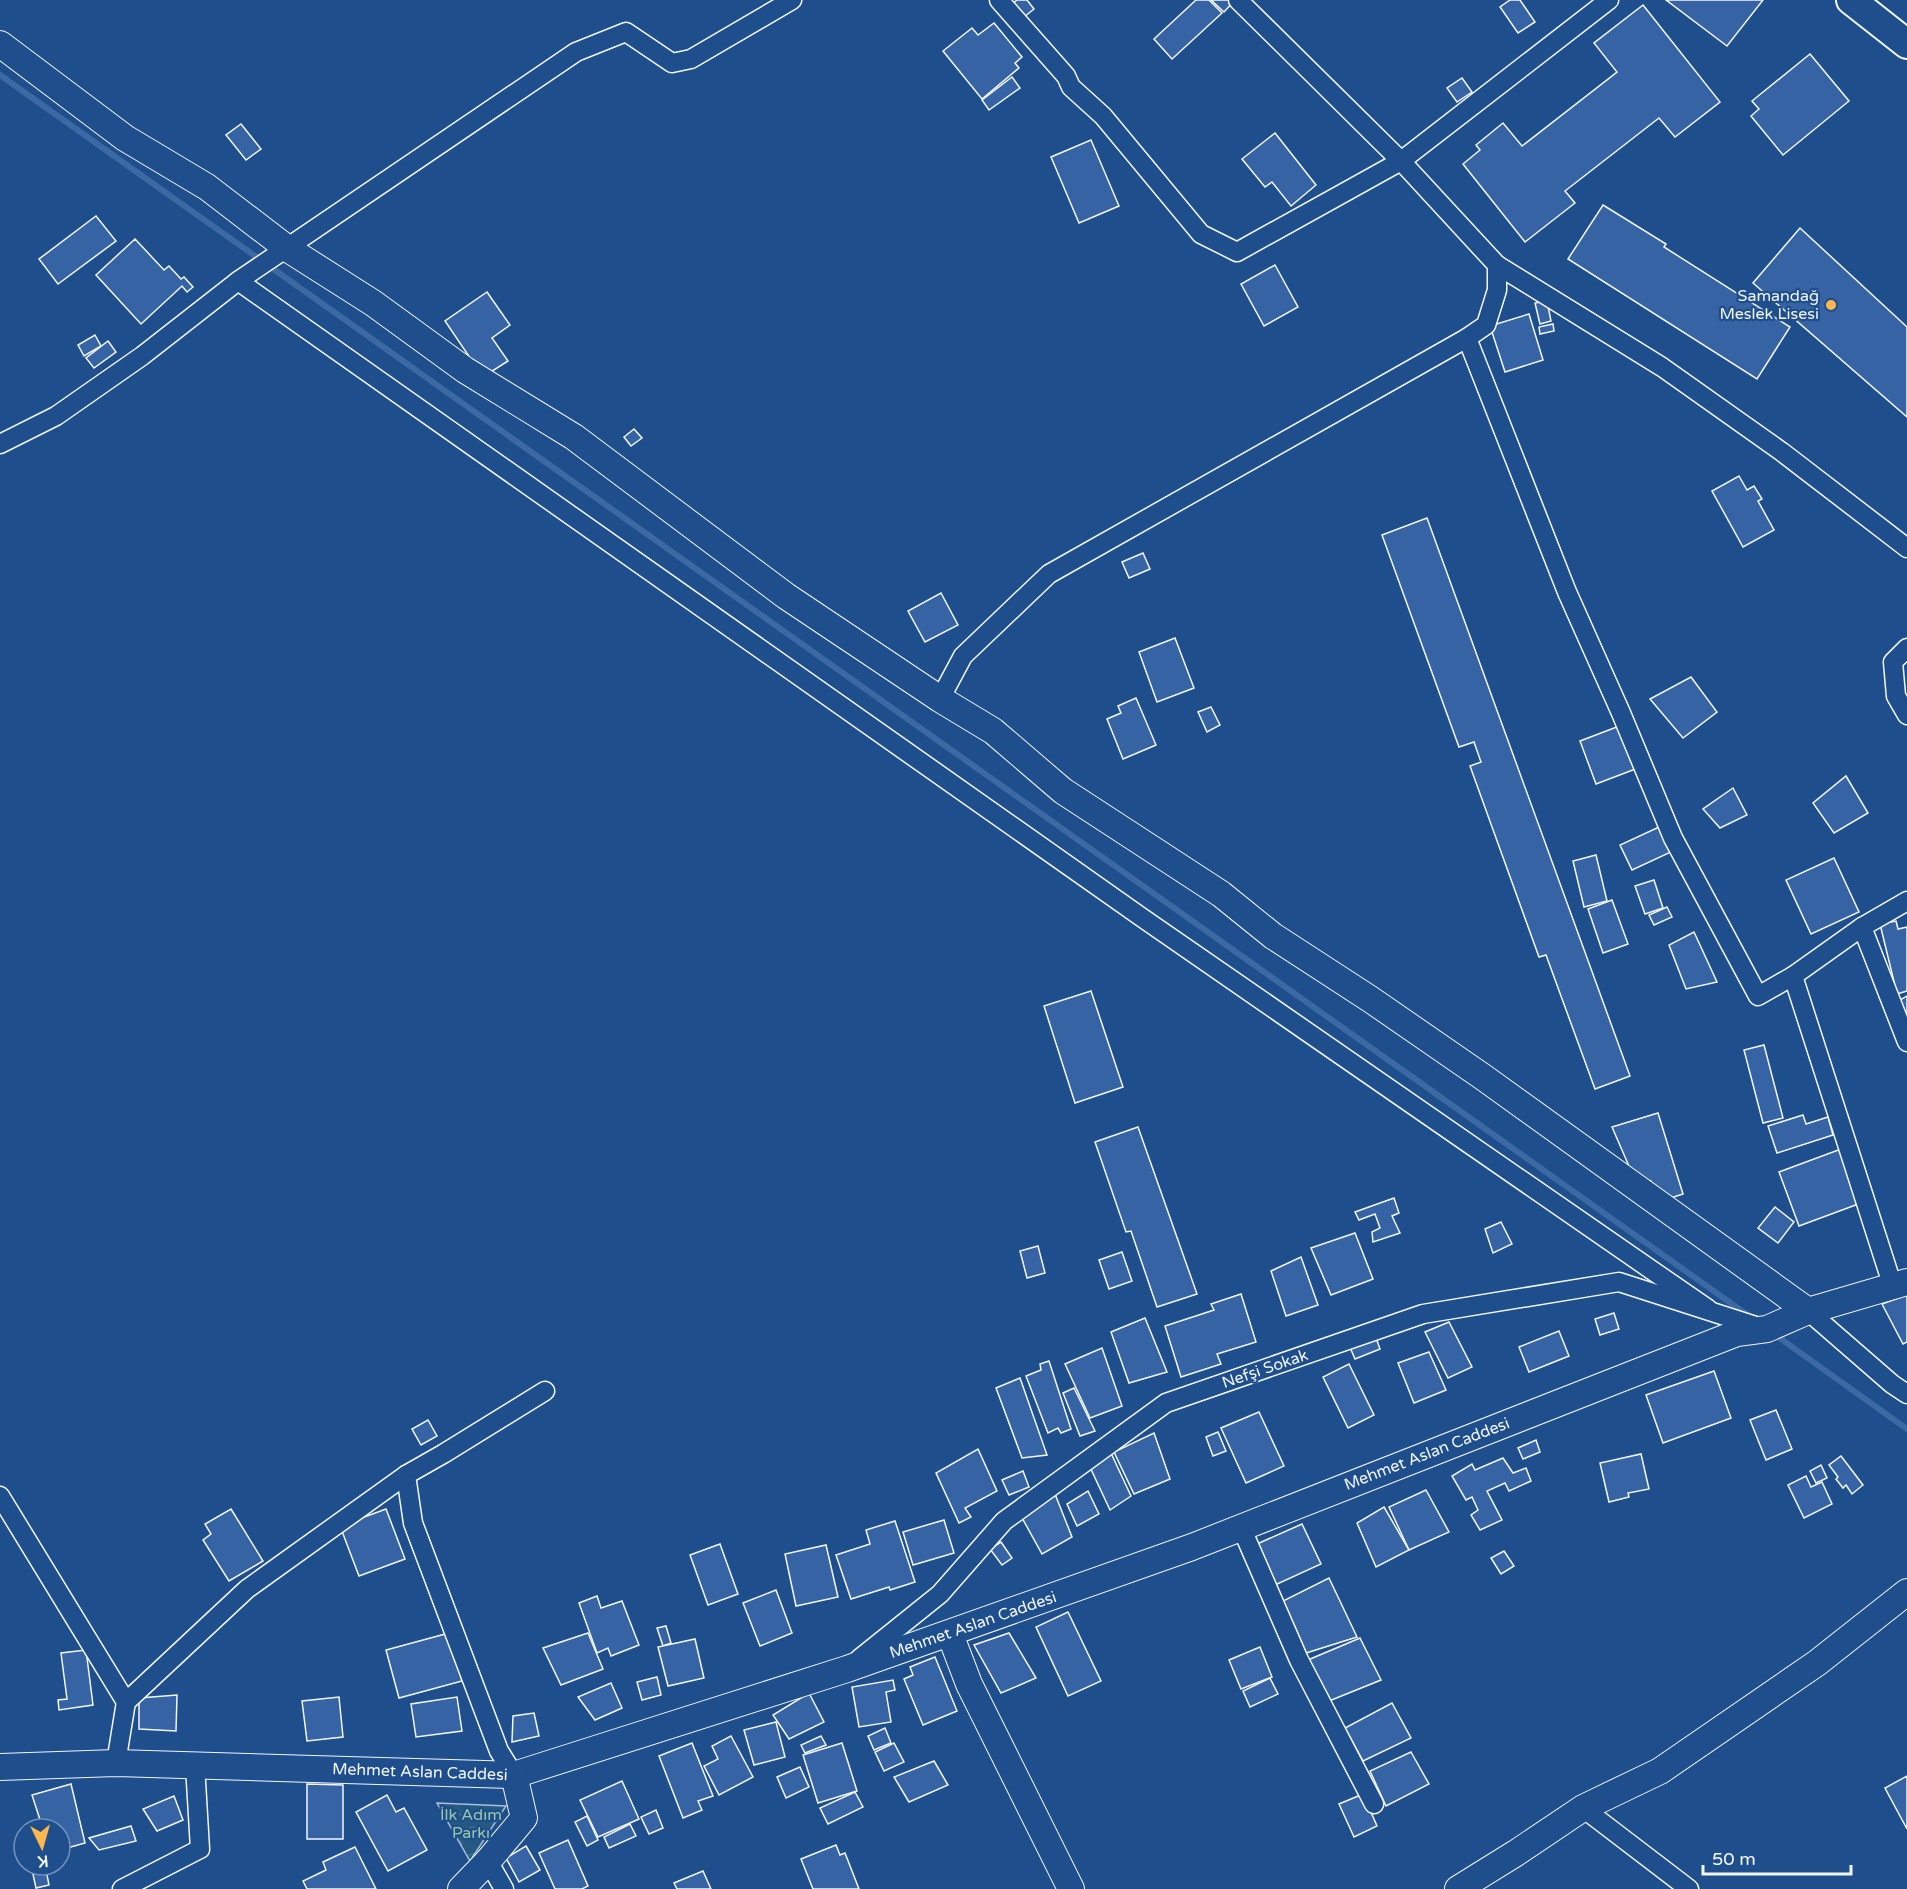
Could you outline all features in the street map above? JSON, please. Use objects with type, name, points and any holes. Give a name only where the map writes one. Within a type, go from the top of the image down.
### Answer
[{"type":"main road","points":[[1851,0],[1907,44]]},
{"type":"street","points":[[0,444],[65,409],[142,356],[238,281],[576,52],[626,32],[672,63],[691,59],[792,0]]},
{"type":"street","points":[[999,0],[1066,76],[1071,87],[1103,116],[1201,234],[1236,252],[1401,161],[1609,0]]},
{"type":"street","points":[[1238,0],[1401,161],[1497,265],[1662,367],[1782,452],[1907,548]]},
{"type":"street","points":[[0,44],[125,138],[207,187],[288,249],[373,303],[465,370],[574,437],[786,596],[940,699],[993,731],[1064,791],[1221,894],[1273,936],[1483,1077],[1808,1311],[1892,1384],[1907,1394]]},
{"type":"street","points":[[940,699],[963,656],[1049,574],[1467,338],[1486,325],[1497,290],[1497,265]]},
{"type":"street","points":[[238,281],[1144,919],[1708,1310]]},
{"type":"street","points":[[1467,338],[1567,592],[1673,838],[1758,996],[1793,976],[1862,927],[1907,901]]},
{"type":"street","points":[[1907,648],[1893,662],[1896,696],[1907,715]]},
{"type":"street","points":[[1862,927],[1907,1042]]},
{"type":"street","points":[[1793,976],[1900,1284]]},
{"type":"street","name":"Nefşi Sokak","points":[[847,1669],[940,1594],[1004,1521],[1166,1403],[1423,1314],[1619,1282],[1767,1329]]},
{"type":"street","name":"Mehmet Aslan Caddesi","points":[[0,1767],[116,1762],[514,1775],[950,1634],[1241,1527],[1737,1333],[1767,1329],[1808,1311],[1900,1284]]},
{"type":"street","points":[[116,1762],[126,1701],[247,1589],[406,1475],[545,1390]]},
{"type":"street","points":[[406,1475],[413,1523],[500,1751],[514,1775],[524,1818],[461,1889]]},
{"type":"street","points":[[0,1496],[126,1701]]},
{"type":"street","points":[[1241,1527],[1299,1660],[1374,1804]]},
{"type":"street","points":[[1458,1889],[1516,1854],[1583,1808],[1660,1771],[1817,1663],[1907,1592]]},
{"type":"street","points":[[950,1634],[969,1684],[1071,1889]]},
{"type":"street","points":[[122,1889],[200,1849],[195,1765]]},
{"type":"street","points":[[1583,1808],[1689,1889]]},
{"type":"street","points":[[488,1861],[504,1889]]},
{"type":"green space","name":"İlk Adım Parkı","points":[[437,1803],[506,1806],[470,1861]]},
{"type":"building","points":[[1017,0],[1027,0],[1034,9],[1023,18],[1012,4]]},
{"type":"building","points":[[1196,0],[1209,0],[1222,13],[1172,59],[1154,39]]},
{"type":"building","points":[[1211,0],[1235,0],[1224,12]]},
{"type":"building","points":[[1510,0],[1520,0],[1535,22],[1518,33],[1500,7]]},
{"type":"building","points":[[1666,0],[1763,0],[1727,46]]},
{"type":"building","points":[[1643,5],[1720,102],[1675,137],[1659,118],[1565,191],[1575,203],[1525,242],[1463,164],[1480,150],[1476,145],[1503,123],[1522,146],[1617,72],[1594,43]]},
{"type":"building","points":[[994,23],[1022,57],[1015,63],[1019,68],[982,99],[943,51],[972,28],[978,35]]},
{"type":"building","points":[[1810,54],[1849,101],[1783,155],[1751,116],[1759,109],[1752,101]]},
{"type":"building","points":[[1012,77],[1020,88],[989,110],[982,100]]},
{"type":"building","points":[[1462,78],[1472,92],[1457,102],[1447,88]]},
{"type":"building","points":[[241,124],[261,149],[246,160],[226,135]]},
{"type":"building","points":[[1275,133],[1316,185],[1291,206],[1272,182],[1265,187],[1242,159]]},
{"type":"building","points":[[1091,140],[1119,206],[1079,223],[1051,157]]},
{"type":"building","points":[[1603,205],[1666,244],[1664,247],[1790,327],[1757,379],[1568,259]]},
{"type":"building","points":[[96,216],[116,241],[58,284],[39,259]]},
{"type":"building","name":"Samandağ Meslek Lisesi","points":[[1800,228],[1907,327],[1907,417],[1753,283]]},
{"type":"building","points":[[135,239],[164,270],[169,266],[181,279],[184,277],[193,287],[187,292],[182,286],[141,324],[96,275]]},
{"type":"building","points":[[1275,265],[1298,307],[1264,326],[1241,284]]},
{"type":"building","points":[[487,292],[510,325],[492,338],[508,361],[483,377],[445,321]]},
{"type":"building","points":[[1547,301],[1551,321],[1540,324],[1535,303]]},
{"type":"building","points":[[1529,314],[1543,360],[1505,372],[1490,326]]},
{"type":"building","points":[[1553,324],[1554,331],[1540,334],[1539,327]]},
{"type":"building","points":[[95,335],[101,346],[84,356],[78,345]]},
{"type":"building","points":[[108,341],[116,352],[94,368],[86,358]]},
{"type":"building","points":[[634,429],[642,438],[631,446],[624,437]]},
{"type":"building","points":[[1739,476],[1747,490],[1754,486],[1762,499],[1758,501],[1774,530],[1743,547],[1712,491]]},
{"type":"building","points":[[1427,518],[1630,1076],[1595,1089],[1546,955],[1539,957],[1470,766],[1481,762],[1474,742],[1459,747],[1382,535]]},
{"type":"building","points":[[1143,553],[1150,569],[1129,578],[1122,562]]},
{"type":"building","points":[[941,593],[958,625],[925,642],[908,611]]},
{"type":"building","points":[[1175,638],[1194,688],[1157,702],[1139,652]]},
{"type":"building","points":[[1691,677],[1717,712],[1683,738],[1650,699]]},
{"type":"building","points":[[1136,698],[1156,745],[1123,759],[1107,719],[1121,713],[1118,706]]},
{"type":"building","points":[[1211,707],[1220,725],[1207,732],[1198,712]]},
{"type":"building","points":[[1622,725],[1638,768],[1596,784],[1580,741]]},
{"type":"building","points":[[1846,776],[1868,813],[1834,833],[1813,803]]},
{"type":"building","points":[[1733,788],[1747,815],[1720,828],[1703,809]]},
{"type":"building","points":[[1659,827],[1671,852],[1632,870],[1620,845]]},
{"type":"building","points":[[1596,855],[1607,901],[1584,907],[1573,861]]},
{"type":"building","points":[[1834,858],[1859,912],[1811,934],[1786,880]]},
{"type":"building","points":[[1654,880],[1663,908],[1645,914],[1635,886]]},
{"type":"building","points":[[1612,900],[1628,944],[1603,953],[1588,909]]},
{"type":"building","points":[[1667,907],[1672,917],[1654,925],[1649,915]]},
{"type":"building","points":[[1896,921],[1898,929],[1907,927],[1907,991],[1897,994],[1880,924]]},
{"type":"building","points":[[1694,932],[1717,982],[1686,989],[1669,945]]},
{"type":"building","points":[[1091,991],[1123,1087],[1075,1103],[1044,1006]]},
{"type":"building","points":[[1907,996],[1907,1019],[1898,1001]]},
{"type":"building","points":[[1764,1045],[1783,1118],[1763,1123],[1744,1050]]},
{"type":"building","points":[[1658,1113],[1683,1194],[1658,1202],[1651,1181],[1635,1180],[1612,1127]]},
{"type":"building","points":[[1803,1115],[1806,1124],[1828,1117],[1833,1135],[1777,1153],[1768,1126]]},
{"type":"building","points":[[1138,1127],[1197,1294],[1157,1307],[1131,1231],[1126,1232],[1095,1142]]},
{"type":"building","points":[[1841,1149],[1861,1203],[1799,1226],[1779,1172]]},
{"type":"building","points":[[1394,1198],[1399,1213],[1392,1216],[1400,1233],[1373,1242],[1372,1232],[1380,1228],[1375,1214],[1359,1220],[1355,1212]]},
{"type":"building","points":[[1775,1207],[1794,1222],[1778,1243],[1758,1228]]},
{"type":"building","points":[[1501,1222],[1512,1244],[1493,1253],[1485,1229]]},
{"type":"building","points":[[1355,1233],[1373,1279],[1331,1295],[1311,1248]]},
{"type":"building","points":[[1038,1246],[1045,1273],[1027,1278],[1020,1251]]},
{"type":"building","points":[[1122,1252],[1132,1281],[1109,1289],[1099,1260]]},
{"type":"building","points":[[1301,1257],[1318,1305],[1286,1316],[1271,1271]]},
{"type":"building","points":[[1241,1294],[1256,1342],[1217,1354],[1221,1364],[1181,1377],[1165,1326],[1214,1310],[1211,1304]]},
{"type":"building","points":[[1907,1295],[1907,1342],[1903,1344],[1882,1304]]},
{"type":"building","points":[[1614,1313],[1619,1329],[1600,1335],[1595,1319]]},
{"type":"building","points":[[1145,1318],[1167,1372],[1129,1383],[1111,1332]]},
{"type":"building","points":[[1449,1322],[1472,1367],[1448,1378],[1425,1332]]},
{"type":"building","points":[[1559,1331],[1569,1356],[1529,1372],[1519,1347]]},
{"type":"building","points":[[1375,1335],[1380,1349],[1355,1359],[1349,1345]]},
{"type":"building","points":[[1102,1348],[1122,1406],[1090,1418],[1065,1364]]},
{"type":"building","points":[[1429,1352],[1446,1390],[1414,1403],[1398,1363]]},
{"type":"building","points":[[1049,1361],[1071,1429],[1061,1433],[1058,1428],[1048,1433],[1026,1376],[1041,1370],[1040,1364]]},
{"type":"building","points":[[1349,1364],[1374,1415],[1348,1428],[1323,1377]]},
{"type":"building","points":[[1714,1371],[1731,1418],[1663,1443],[1646,1395]]},
{"type":"building","points":[[1020,1378],[1047,1455],[1022,1458],[996,1388]]},
{"type":"building","points":[[1074,1388],[1095,1431],[1080,1436],[1063,1393]]},
{"type":"building","points":[[1776,1410],[1792,1449],[1766,1460],[1750,1420]]},
{"type":"building","points":[[1259,1412],[1284,1466],[1246,1483],[1221,1428]]},
{"type":"building","points":[[428,1420],[437,1436],[421,1445],[412,1429]]},
{"type":"building","points":[[1218,1432],[1226,1451],[1213,1456],[1206,1437]]},
{"type":"building","points":[[1154,1433],[1170,1479],[1134,1494],[1114,1452]]},
{"type":"building","points":[[1536,1440],[1540,1452],[1523,1459],[1518,1448]]},
{"type":"building","points":[[978,1449],[997,1491],[965,1508],[971,1517],[959,1523],[936,1473]]},
{"type":"building","points":[[1110,1451],[1131,1496],[1110,1510],[1089,1465]]},
{"type":"building","points":[[1641,1454],[1649,1489],[1628,1493],[1629,1497],[1609,1502],[1600,1463]]},
{"type":"building","points":[[1841,1456],[1863,1485],[1852,1494],[1846,1485],[1843,1488],[1829,1465]]},
{"type":"building","points":[[1503,1458],[1513,1473],[1526,1468],[1531,1481],[1509,1491],[1505,1483],[1487,1491],[1502,1520],[1480,1530],[1471,1515],[1478,1510],[1472,1497],[1466,1500],[1452,1476],[1472,1464],[1475,1470]]},
{"type":"building","points":[[1821,1465],[1827,1478],[1816,1483],[1810,1471]]},
{"type":"building","points":[[1023,1471],[1029,1487],[1009,1495],[1002,1480]]},
{"type":"building","points":[[1806,1476],[1811,1487],[1822,1482],[1832,1504],[1804,1518],[1788,1485]]},
{"type":"building","points":[[1426,1490],[1449,1532],[1409,1550],[1389,1507]]},
{"type":"building","points":[[1088,1491],[1099,1514],[1077,1526],[1067,1504]]},
{"type":"building","points":[[1055,1494],[1072,1537],[1042,1554],[1021,1516]]},
{"type":"building","points":[[1384,1507],[1409,1550],[1376,1567],[1357,1523]]},
{"type":"building","points":[[231,1509],[263,1561],[229,1581],[203,1540],[211,1534],[205,1524]]},
{"type":"building","points":[[386,1509],[405,1559],[359,1576],[340,1526]]},
{"type":"building","points":[[944,1520],[954,1553],[913,1565],[903,1532]]},
{"type":"building","points":[[895,1521],[915,1582],[890,1590],[889,1587],[851,1599],[836,1555],[870,1544],[866,1530]]},
{"type":"building","points":[[1302,1524],[1321,1564],[1275,1585],[1257,1544]]},
{"type":"building","points":[[1001,1542],[1012,1558],[1002,1565],[990,1549]]},
{"type":"building","points":[[720,1544],[738,1594],[708,1605],[690,1555]]},
{"type":"building","points":[[826,1545],[838,1597],[796,1606],[785,1554]]},
{"type":"building","points":[[1504,1551],[1514,1566],[1501,1574],[1491,1558]]},
{"type":"building","points":[[1329,1578],[1357,1637],[1306,1653],[1283,1601]]},
{"type":"building","points":[[776,1590],[792,1633],[760,1646],[743,1603]]},
{"type":"building","points":[[597,1596],[601,1608],[622,1601],[639,1645],[611,1656],[608,1648],[597,1653],[579,1603]]},
{"type":"building","points":[[1068,1612],[1101,1681],[1068,1696],[1036,1627]]},
{"type":"building","points":[[666,1626],[671,1643],[663,1646],[657,1628]]},
{"type":"building","points":[[449,1633],[462,1681],[399,1698],[386,1650]]},
{"type":"building","points":[[588,1633],[603,1669],[561,1685],[543,1648]]},
{"type":"building","points":[[1009,1633],[1036,1678],[1001,1693],[974,1645]]},
{"type":"building","points":[[1360,1638],[1381,1680],[1329,1701],[1308,1660]]},
{"type":"building","points":[[695,1639],[704,1678],[668,1686],[658,1647]]},
{"type":"building","points":[[1260,1647],[1272,1677],[1241,1689],[1229,1660]]},
{"type":"building","points":[[86,1650],[93,1705],[59,1710],[58,1700],[67,1699],[61,1653]]},
{"type":"building","points":[[935,1657],[957,1711],[923,1725],[904,1679],[913,1675],[910,1667]]},
{"type":"building","points":[[657,1677],[661,1695],[642,1700],[637,1682]]},
{"type":"building","points":[[1270,1678],[1278,1694],[1250,1707],[1243,1691]]},
{"type":"building","points":[[893,1680],[895,1690],[886,1692],[891,1722],[859,1727],[852,1687]]},
{"type":"building","points":[[611,1683],[622,1708],[595,1720],[578,1697]]},
{"type":"building","points":[[809,1693],[824,1722],[789,1739],[773,1715]]},
{"type":"building","points":[[177,1695],[176,1731],[139,1729],[139,1698]]},
{"type":"building","points":[[339,1697],[343,1737],[307,1741],[302,1701]]},
{"type":"building","points":[[457,1697],[462,1731],[416,1737],[411,1704]]},
{"type":"building","points":[[1392,1703],[1411,1738],[1363,1761],[1345,1728]]},
{"type":"building","points":[[534,1713],[539,1736],[512,1742],[513,1716]]},
{"type":"building","points":[[776,1722],[785,1757],[754,1765],[744,1730]]},
{"type":"building","points":[[885,1728],[891,1743],[874,1750],[868,1736]]},
{"type":"building","points":[[731,1736],[753,1777],[719,1795],[704,1766],[718,1759],[712,1746]]},
{"type":"building","points":[[821,1736],[826,1745],[805,1753],[801,1745]]},
{"type":"building","points":[[692,1743],[713,1796],[698,1801],[702,1810],[683,1818],[659,1756]]},
{"type":"building","points":[[842,1743],[857,1791],[818,1803],[803,1755]]},
{"type":"building","points":[[894,1743],[904,1762],[884,1771],[875,1752]]},
{"type":"building","points":[[1411,1752],[1429,1784],[1386,1806],[1370,1771]]},
{"type":"building","points":[[934,1761],[948,1785],[909,1802],[894,1777]]},
{"type":"building","points":[[800,1767],[809,1787],[786,1798],[777,1777]]},
{"type":"building","points":[[1907,1776],[1907,1829],[1885,1788]]},
{"type":"building","points":[[622,1781],[639,1819],[598,1837],[580,1800]]},
{"type":"building","points":[[71,1784],[85,1843],[72,1847],[72,1817],[39,1817],[32,1795]]},
{"type":"building","points":[[307,1784],[343,1785],[343,1839],[307,1839]]},
{"type":"building","points":[[855,1792],[863,1807],[828,1824],[820,1808]]},
{"type":"building","points":[[1363,1794],[1377,1826],[1354,1837],[1339,1804]]},
{"type":"building","points":[[387,1795],[396,1812],[404,1808],[427,1850],[388,1871],[356,1812]]},
{"type":"building","points":[[174,1796],[183,1820],[157,1831],[143,1809]]},
{"type":"building","points":[[656,1810],[663,1828],[649,1834],[641,1817]]},
{"type":"building","points":[[587,1816],[598,1840],[587,1846],[575,1822]]},
{"type":"building","points":[[630,1824],[636,1836],[609,1848],[604,1837]]},
{"type":"building","points":[[131,1826],[136,1841],[99,1850],[89,1838]]},
{"type":"building","points":[[568,1840],[588,1886],[582,1889],[555,1889],[539,1853]]},
{"type":"building","points":[[836,1845],[840,1855],[845,1853],[859,1889],[813,1889],[801,1859]]},
{"type":"building","points":[[526,1846],[540,1870],[519,1882],[506,1858]]},
{"type":"building","points":[[355,1847],[376,1889],[307,1889],[303,1881],[326,1870],[323,1862]]},
{"type":"building","points":[[703,1871],[711,1889],[677,1889],[674,1883]]},
{"type":"building","points":[[34,1877],[47,1877],[49,1885],[36,1888]]},
{"type":"waterway","points":[[0,75],[1749,1316]]},
{"type":"waterway","points":[[1774,1334],[1907,1429]]},
{"type":"place","name":"Samandağ Meslek Lisesi","points":[[1831,305]]}]
